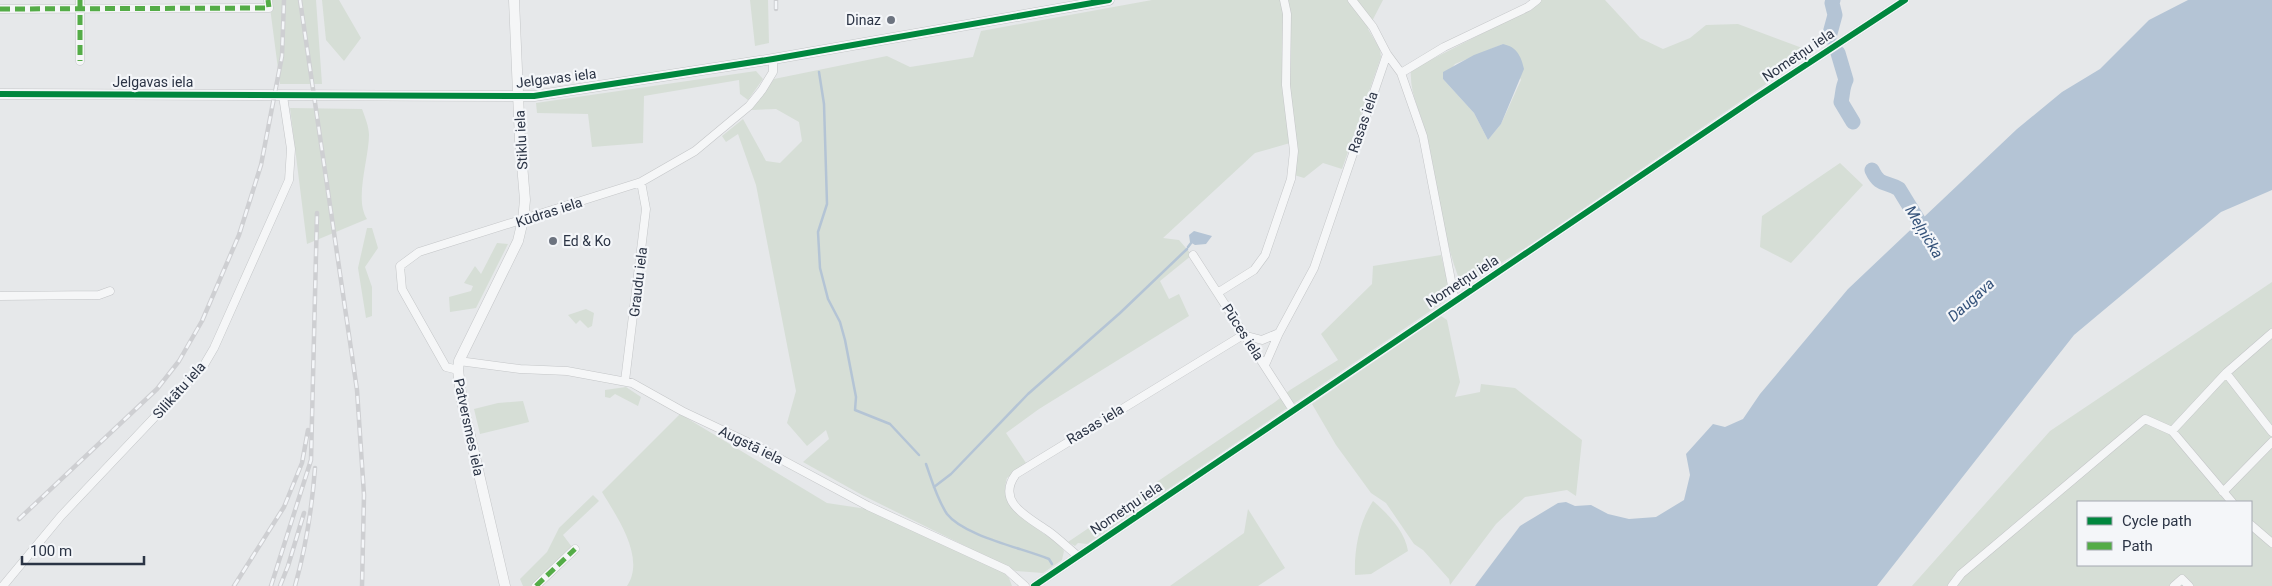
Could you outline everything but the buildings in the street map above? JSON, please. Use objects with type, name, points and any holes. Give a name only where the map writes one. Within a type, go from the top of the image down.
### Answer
[{"type":"street","points":[[80,0],[80,61]]},
{"type":"street","name":"Stiklu iela","points":[[514,0],[520,140],[525,200],[523,220]]},
{"type":"street","name":"Jelgavas iela","points":[[0,94],[534,96],[772,60],[1109,0]]},
{"type":"street","points":[[1219,292],[1254,270],[1265,255],[1291,179],[1294,151],[1286,85],[1288,14],[1284,0]]},
{"type":"street","points":[[1352,0],[1373,27],[1401,73],[1423,136],[1455,301]]},
{"type":"street","points":[[1401,73],[1444,47],[1528,7],[1537,0]]},
{"type":"street","name":"Nometņu iela","points":[[1034,586],[1860,28],[1905,0]]},
{"type":"street","points":[[0,9],[80,10],[268,4]]},
{"type":"street","name":"Rasas iela","points":[[1265,365],[1279,333],[1314,268],[1388,54]]},
{"type":"street","name":"Kūdras iela","points":[[459,366],[446,367],[402,289],[400,266],[420,252],[641,182],[695,151],[749,106],[773,72],[772,60]]},
{"type":"street","name":"Silikātu iela","points":[[3,586],[61,516],[204,365],[214,348],[289,180],[290,149],[283,96]]},
{"type":"street","name":"Graudu iela","points":[[626,382],[646,210],[641,182]]},
{"type":"street","name":"Patversmes iela","points":[[505,586],[462,401],[459,366],[518,241],[523,220]]},
{"type":"street","name":"Pūces iela","points":[[1193,255],[1219,292],[1243,335],[1265,365],[1293,410]]},
{"type":"street","points":[[0,296],[99,294],[110,291]]},
{"type":"street","points":[[1243,335],[1262,340],[1279,333]]},
{"type":"street","points":[[2172,431],[2226,373],[2272,333]]},
{"type":"street","name":"Rasas iela","points":[[1078,556],[1048,531],[1030,521],[1015,506],[1008,494],[1008,484],[1016,474],[1243,335]]},
{"type":"street","name":"Augstā iela","points":[[459,366],[567,371],[626,382],[645,388],[682,411],[758,447],[868,506],[1007,570],[1025,586]]},
{"type":"street","points":[[2226,373],[2272,432]]},
{"type":"street","points":[[1952,586],[1961,574],[2145,419],[2172,431],[2231,501]]},
{"type":"street","points":[[2223,492],[2272,442]]},
{"type":"street","points":[[2252,525],[2272,543]]},
{"type":"street","points":[[536,586],[575,549]]},
{"type":"street","points":[[2174,586],[2182,579],[2189,586]]},
{"type":"shaded area","points":[[269,0],[316,0],[322,84],[280,84]]},
{"type":"shaded area","points":[[322,0],[339,0],[361,38],[344,61],[326,40]]},
{"type":"shaded area","points":[[750,0],[768,0],[769,43],[755,46]]},
{"type":"shaded area","points":[[1152,0],[1383,0],[1368,29],[1380,49],[1381,57],[1342,169],[1323,163],[1304,178],[1294,175],[1297,141],[1255,153],[1163,238],[1179,240],[1192,255],[1160,281],[1169,299],[1179,294],[1189,316],[1039,409],[1006,433],[1026,463],[1007,478],[1006,489],[1008,499],[1022,517],[1060,545],[1064,551],[1062,560],[1043,573],[1016,571],[862,495],[803,462],[829,439],[826,430],[807,446],[787,423],[796,391],[756,185],[738,134],[726,142],[722,136],[743,119],[766,161],[780,163],[802,141],[799,122],[776,109],[751,110],[774,79],[887,56],[910,67],[973,57],[981,31]]},
{"type":"shaded area","points":[[1541,0],[1605,0],[1640,38],[1663,49],[1690,38],[1706,25],[1738,24],[1813,52],[1531,244],[1473,281],[1458,276],[1452,259],[1431,154],[1412,87],[1411,70],[1524,12]],"holes":[[[1503,44],[1521,80],[1501,124],[1488,140],[1474,113],[1443,79],[1455,64]]]},
{"type":"shaded area","points":[[756,71],[763,79],[748,100],[740,94],[739,80],[644,96],[643,143],[592,147],[588,114],[537,113],[536,103]]},
{"type":"shaded area","points":[[290,108],[362,109],[369,132],[362,190],[363,211],[367,219],[307,244]]},
{"type":"shaded area","points":[[1840,163],[1863,185],[1791,263],[1760,247],[1762,216]]},
{"type":"shaded area","points":[[367,228],[372,228],[378,248],[365,267],[372,287],[372,316],[366,318],[358,268]]},
{"type":"shaded area","points":[[497,243],[508,244],[476,308],[450,312],[449,297],[471,291],[473,286],[464,283],[475,266],[481,274]]},
{"type":"shaded area","points":[[1441,255],[1450,292],[1445,301],[1087,544],[1078,543],[1075,546],[1068,542],[1290,390],[1338,360],[1321,334],[1372,284],[1373,266]]},
{"type":"shaded area","points":[[2272,282],[2272,586],[1912,586],[2050,431]]},
{"type":"shaded area","points":[[586,309],[594,313],[592,326],[588,328],[580,320],[576,324],[568,315]]},
{"type":"shaded area","points":[[1441,316],[1447,320],[1460,382],[1455,397],[1480,392],[1481,384],[1515,388],[1582,440],[1576,496],[1567,490],[1525,497],[1496,524],[1450,585],[1449,579],[1423,550],[1414,544],[1386,503],[1371,493],[1336,445],[1312,404]]},
{"type":"shaded area","points":[[626,387],[641,397],[638,406],[615,394],[610,398],[605,397],[605,390]]},
{"type":"shaded area","points":[[523,401],[529,422],[480,434],[474,409],[498,403]]},
{"type":"shaded area","points":[[680,414],[827,503],[867,509],[1002,571],[1009,578],[1012,586],[627,586],[632,575],[631,551],[622,525],[602,492]]},
{"type":"shaded area","points":[[593,495],[599,501],[563,535],[572,547],[531,586],[523,586],[520,579],[547,552],[559,528]]},
{"type":"shaded area","points":[[1373,501],[1390,517],[1400,530],[1408,551],[1371,574],[1355,575],[1358,536],[1364,518]]},
{"type":"shaded area","points":[[1248,509],[1285,568],[1258,586],[1170,586],[1244,533]]},
{"type":"water","name":"Daugava","points":[[2188,0],[2272,0],[2272,190],[2221,212],[2074,335],[1877,586],[1475,586],[1520,526],[1558,503],[1566,502],[1575,506],[1591,505],[1608,514],[1629,519],[1656,517],[1684,500],[1690,475],[1686,454],[1713,424],[1725,427],[1743,419],[1760,394],[1848,289],[2017,129],[2062,92],[2100,69],[2149,20]]},
{"type":"water","points":[[1503,44],[1512,47],[1518,53],[1524,69],[1501,124],[1488,140],[1474,113],[1443,79],[1443,72],[1474,55]]},
{"type":"water","points":[[1194,231],[1212,236],[1206,244],[1195,245],[1190,242],[1189,235]]},
{"type":"waterway","name":"Meļņička","points":[[1829,37],[1835,15],[1833,0]]},
{"type":"waterway","name":"Meļņička","points":[[1838,53],[1846,80],[1841,102],[1853,122]]},
{"type":"waterway","points":[[819,72],[824,104],[827,204],[818,232],[820,268],[828,299],[840,322],[845,340],[856,397],[855,410],[890,424],[919,455]]},
{"type":"waterway","name":"Meļņička","points":[[1872,170],[1878,179],[1899,189],[1929,238]]},
{"type":"waterway","points":[[1188,247],[1191,243]]},
{"type":"waterway","points":[[934,487],[951,474],[1028,394],[1120,313],[1187,249]]},
{"type":"waterway","points":[[926,464],[940,502],[947,514],[955,522],[994,541],[1049,559],[1052,564]]},
{"type":"railway","points":[[19,519],[157,389],[179,361],[202,321],[239,235],[261,165],[282,56],[284,0]]},
{"type":"railway","points":[[300,0],[357,390],[364,495],[362,586]]},
{"type":"railway","points":[[776,0],[776,9]]},
{"type":"railway","points":[[271,586],[311,460],[317,213]]},
{"type":"railway","points":[[234,586],[284,507],[302,463],[308,430]]},
{"type":"railway","points":[[295,586],[308,527],[315,468]]},
{"type":"railway","points":[[280,586],[304,513]]},
{"type":"marked path","points":[[80,0],[80,61]]},
{"type":"marked path","points":[[0,9],[269,8],[268,0]]},
{"type":"marked path","points":[[536,586],[575,549]]},
{"type":"cycle path","points":[[0,94],[534,96],[773,59],[1109,0]]},
{"type":"cycle path","points":[[1034,586],[1754,99],[1905,0]]},
{"type":"place","name":"Dinaz","points":[[891,20]]},
{"type":"place","name":"Ed & Ko","points":[[553,241]]}]
